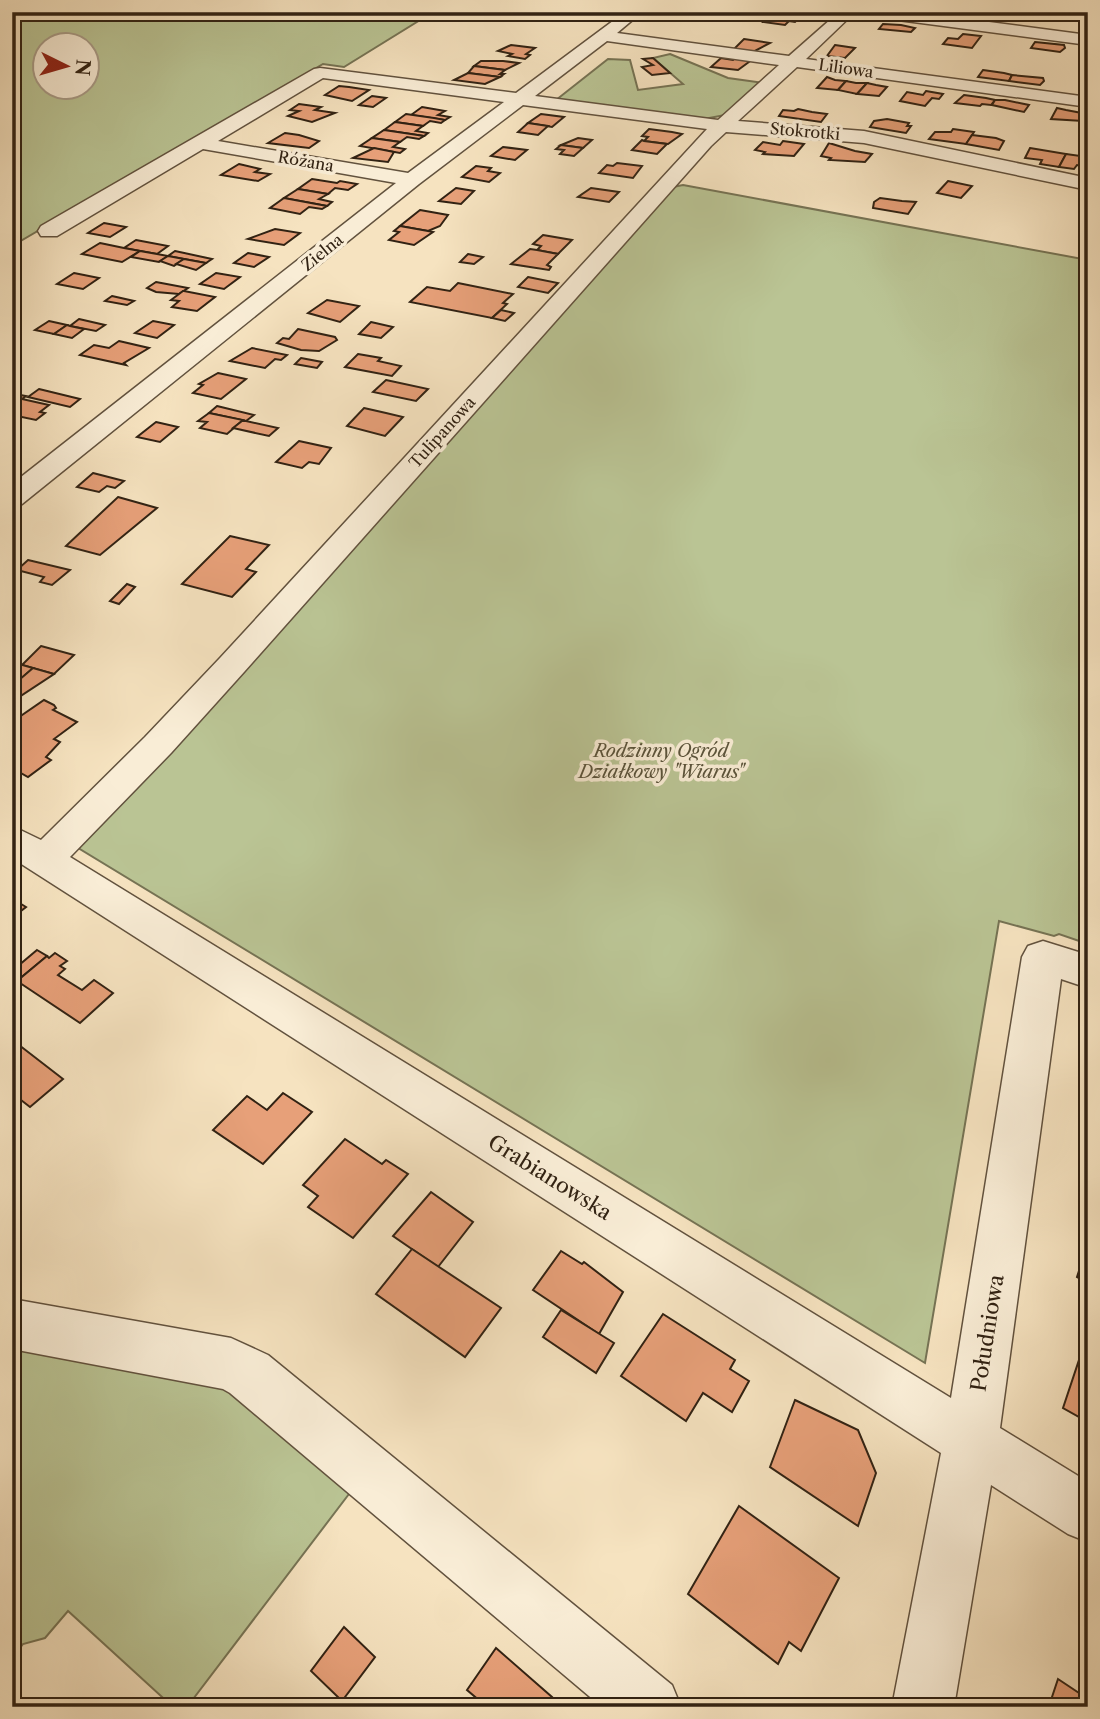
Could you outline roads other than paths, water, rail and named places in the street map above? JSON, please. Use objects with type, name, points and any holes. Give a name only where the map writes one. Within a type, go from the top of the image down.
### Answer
[{"type":"street","name":"Zielna","points":[[12,498],[412,180],[635,12]]},
{"type":"street","name":"Tulipanowa","points":[[28,850],[214,685],[704,142],[848,12]]},
{"type":"street","points":[[875,12],[1088,40]]},
{"type":"street","name":"Liliowa","points":[[604,36],[1088,102]]},
{"type":"street","name":"Stokrotki","points":[[199,143],[320,73],[723,126],[864,137],[1088,184]]},
{"type":"street","points":[[48,231],[199,143]]},
{"type":"street","name":"Różana","points":[[199,143],[412,180]]},
{"type":"street","name":"Grabianowska","points":[[28,850],[1088,1514]]},
{"type":"street","name":"Południowa","points":[[923,1707],[971,1440],[1043,957],[1088,972]]},
{"type":"street","points":[[12,1324],[231,1364],[249,1374],[649,1707]]},
{"type":"park label","name":"Rodzinny Ogród Działkowy \"Wiarus\"","points":[[661,761]]}]
